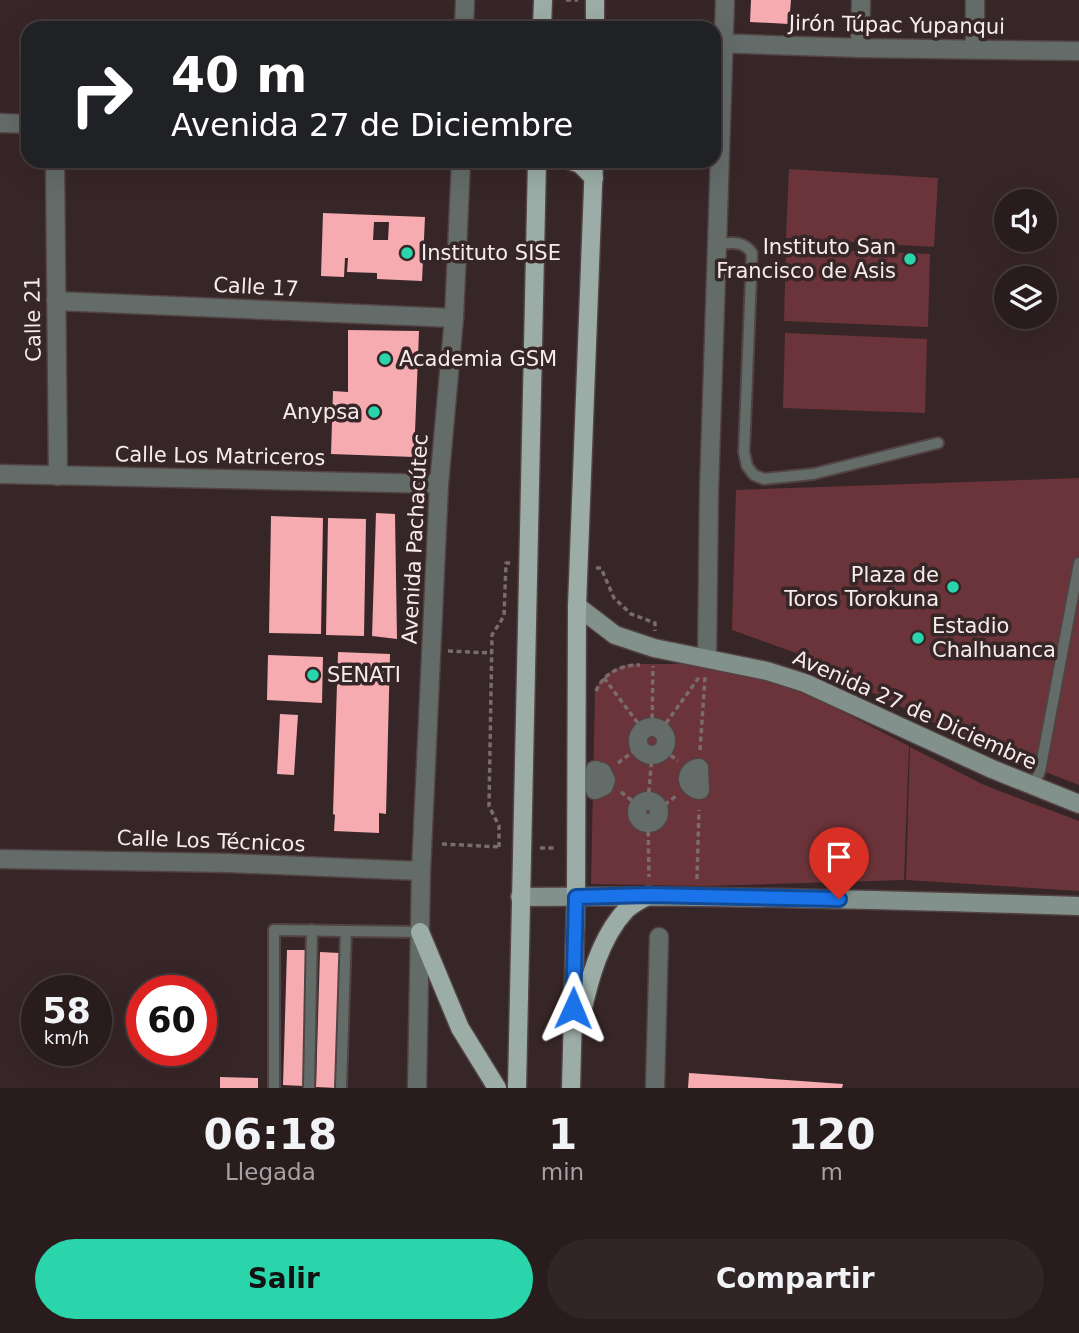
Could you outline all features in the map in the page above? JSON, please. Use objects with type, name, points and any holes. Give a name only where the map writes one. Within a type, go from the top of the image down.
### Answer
[{"type":"main road","points":[[542,21],[543,0]]},
{"type":"main road","points":[[595,0],[595,21]]},
{"type":"main road","points":[[517,1088],[537,168]]},
{"type":"main road","points":[[571,1088],[576,897],[577,606],[594,169]]},
{"type":"main road","points":[[572,1054],[587,991],[611,930],[628,908],[649,895]]},
{"type":"main road","points":[[420,932],[460,1028],[497,1088]]},
{"type":"street","points":[[464,21],[465,0]]},
{"type":"street","points":[[721,26],[724,0]]},
{"type":"street","points":[[860,48],[861,0]]},
{"type":"street","points":[[975,0],[975,50]]},
{"type":"street","name":"Jirón Túpac Yupanqui","points":[[721,43],[1079,51]]},
{"type":"street","points":[[0,123],[21,124]]},
{"type":"street","name":"Calle 21","points":[[55,168],[58,476]]},
{"type":"street","name":"Avenida Pachacútec","points":[[417,1088],[422,843],[439,484],[454,318],[461,168]]},
{"type":"street","points":[[707,658],[718,168]]},
{"type":"street","name":"Calle 17","points":[[56,301],[454,318]]},
{"type":"street","name":"Calle Los Matriceros","points":[[0,474],[439,484]]},
{"type":"street","name":"Avenida 27 de Diciembre","points":[[577,606],[615,635],[654,649],[767,671],[805,683],[992,769],[1079,804]]},
{"type":"street","points":[[699,768],[700,790]]},
{"type":"street","points":[[648,801],[657,807],[658,813],[654,821],[648,823]]},
{"type":"street","name":"Calle Los Técnicos","points":[[0,859],[228,863],[421,871]]},
{"type":"street","points":[[520,897],[649,895],[1079,905]]},
{"type":"street","points":[[655,1088],[659,937]]},
{"type":"lane","points":[[717,244],[736,242],[747,246],[752,253],[744,452],[747,466],[754,475],[764,480],[813,474],[938,443]]},
{"type":"lane","points":[[1033,786],[1040,771],[1079,563]]},
{"type":"lane","points":[[274,1088],[274,930],[420,932]]},
{"type":"lane","points":[[309,1088],[313,930]]},
{"type":"lane","points":[[341,1088],[346,931]]},
{"type":"path","points":[[499,847],[499,827],[489,806],[492,635],[504,616],[506,563],[528,564]]},
{"type":"path","points":[[578,567],[601,568],[614,598],[631,614],[655,623],[648,801]]},
{"type":"path","points":[[432,650],[492,653]]},
{"type":"path","points":[[596,691],[608,674],[629,665],[641,665]]},
{"type":"path","points":[[604,774],[649,738],[705,669],[699,768]]},
{"type":"path","points":[[604,678],[649,738]]},
{"type":"path","points":[[697,882],[700,790]]},
{"type":"path","points":[[648,823],[649,895]]},
{"type":"path","points":[[422,843],[576,848]]},
{"type":"shaded area","points":[[789,169],[938,178],[934,247],[786,238]]},
{"type":"shaded area","points":[[786,248],[930,254],[928,327],[784,321]]},
{"type":"shaded area","points":[[785,333],[927,339],[925,413],[783,408]]},
{"type":"shaded area","name":"Estadio Chalhuanca","points":[[1079,478],[1079,785],[992,751],[863,688],[813,659],[732,630],[736,490]]},
{"type":"shaded area","points":[[629,664],[710,664],[759,676],[816,698],[909,746],[904,880],[705,886],[591,884],[595,691],[608,673]]},
{"type":"shaded area","points":[[910,747],[984,785],[1079,821],[1079,891],[906,880]]},
{"type":"building","points":[[751,0],[791,0],[789,24],[750,22]]},
{"type":"building","points":[[323,213],[425,217],[422,281],[377,279],[377,273],[347,272],[348,258],[345,258],[344,277],[321,276]],"holes":[[[374,222],[389,222],[388,240],[373,240]]]},
{"type":"building","points":[[348,330],[419,331],[414,457],[331,454],[333,391],[348,392]]},
{"type":"building","points":[[376,513],[395,514],[397,639],[372,636]]},
{"type":"building","points":[[271,516],[323,518],[321,634],[269,633]]},
{"type":"building","points":[[328,518],[366,519],[364,636],[326,635]]},
{"type":"building","points":[[338,652],[390,654],[386,814],[379,813],[379,833],[334,831]]},
{"type":"building","points":[[268,655],[323,657],[322,703],[267,700]]},
{"type":"building","points":[[280,714],[298,715],[294,775],[277,774]]},
{"type":"building","points":[[287,950],[307,950],[303,1086],[283,1085]]},
{"type":"building","points":[[320,952],[340,953],[336,1088],[316,1087]]},
{"type":"building","points":[[689,1073],[843,1084],[842,1088],[688,1088]]},
{"type":"building","points":[[220,1077],[258,1078],[258,1088],[220,1088]]},
{"type":"place","name":"Instituto SISE","points":[[407,253]]},
{"type":"place","name":"Instituto San Francisco de Asis","points":[[910,259]]},
{"type":"place","name":"Academia GSM","points":[[385,359]]},
{"type":"place","name":"Anypsa","points":[[374,412]]},
{"type":"place","name":"Plaza de Toros Torokuna","points":[[953,587]]},
{"type":"place","name":"Estadio Chalhuanca","points":[[918,638]]},
{"type":"place","name":"SENATI","points":[[313,675]]},
{"type":"route","points":[[573,1008],[576,897],[649,895],[839,899]]}]
